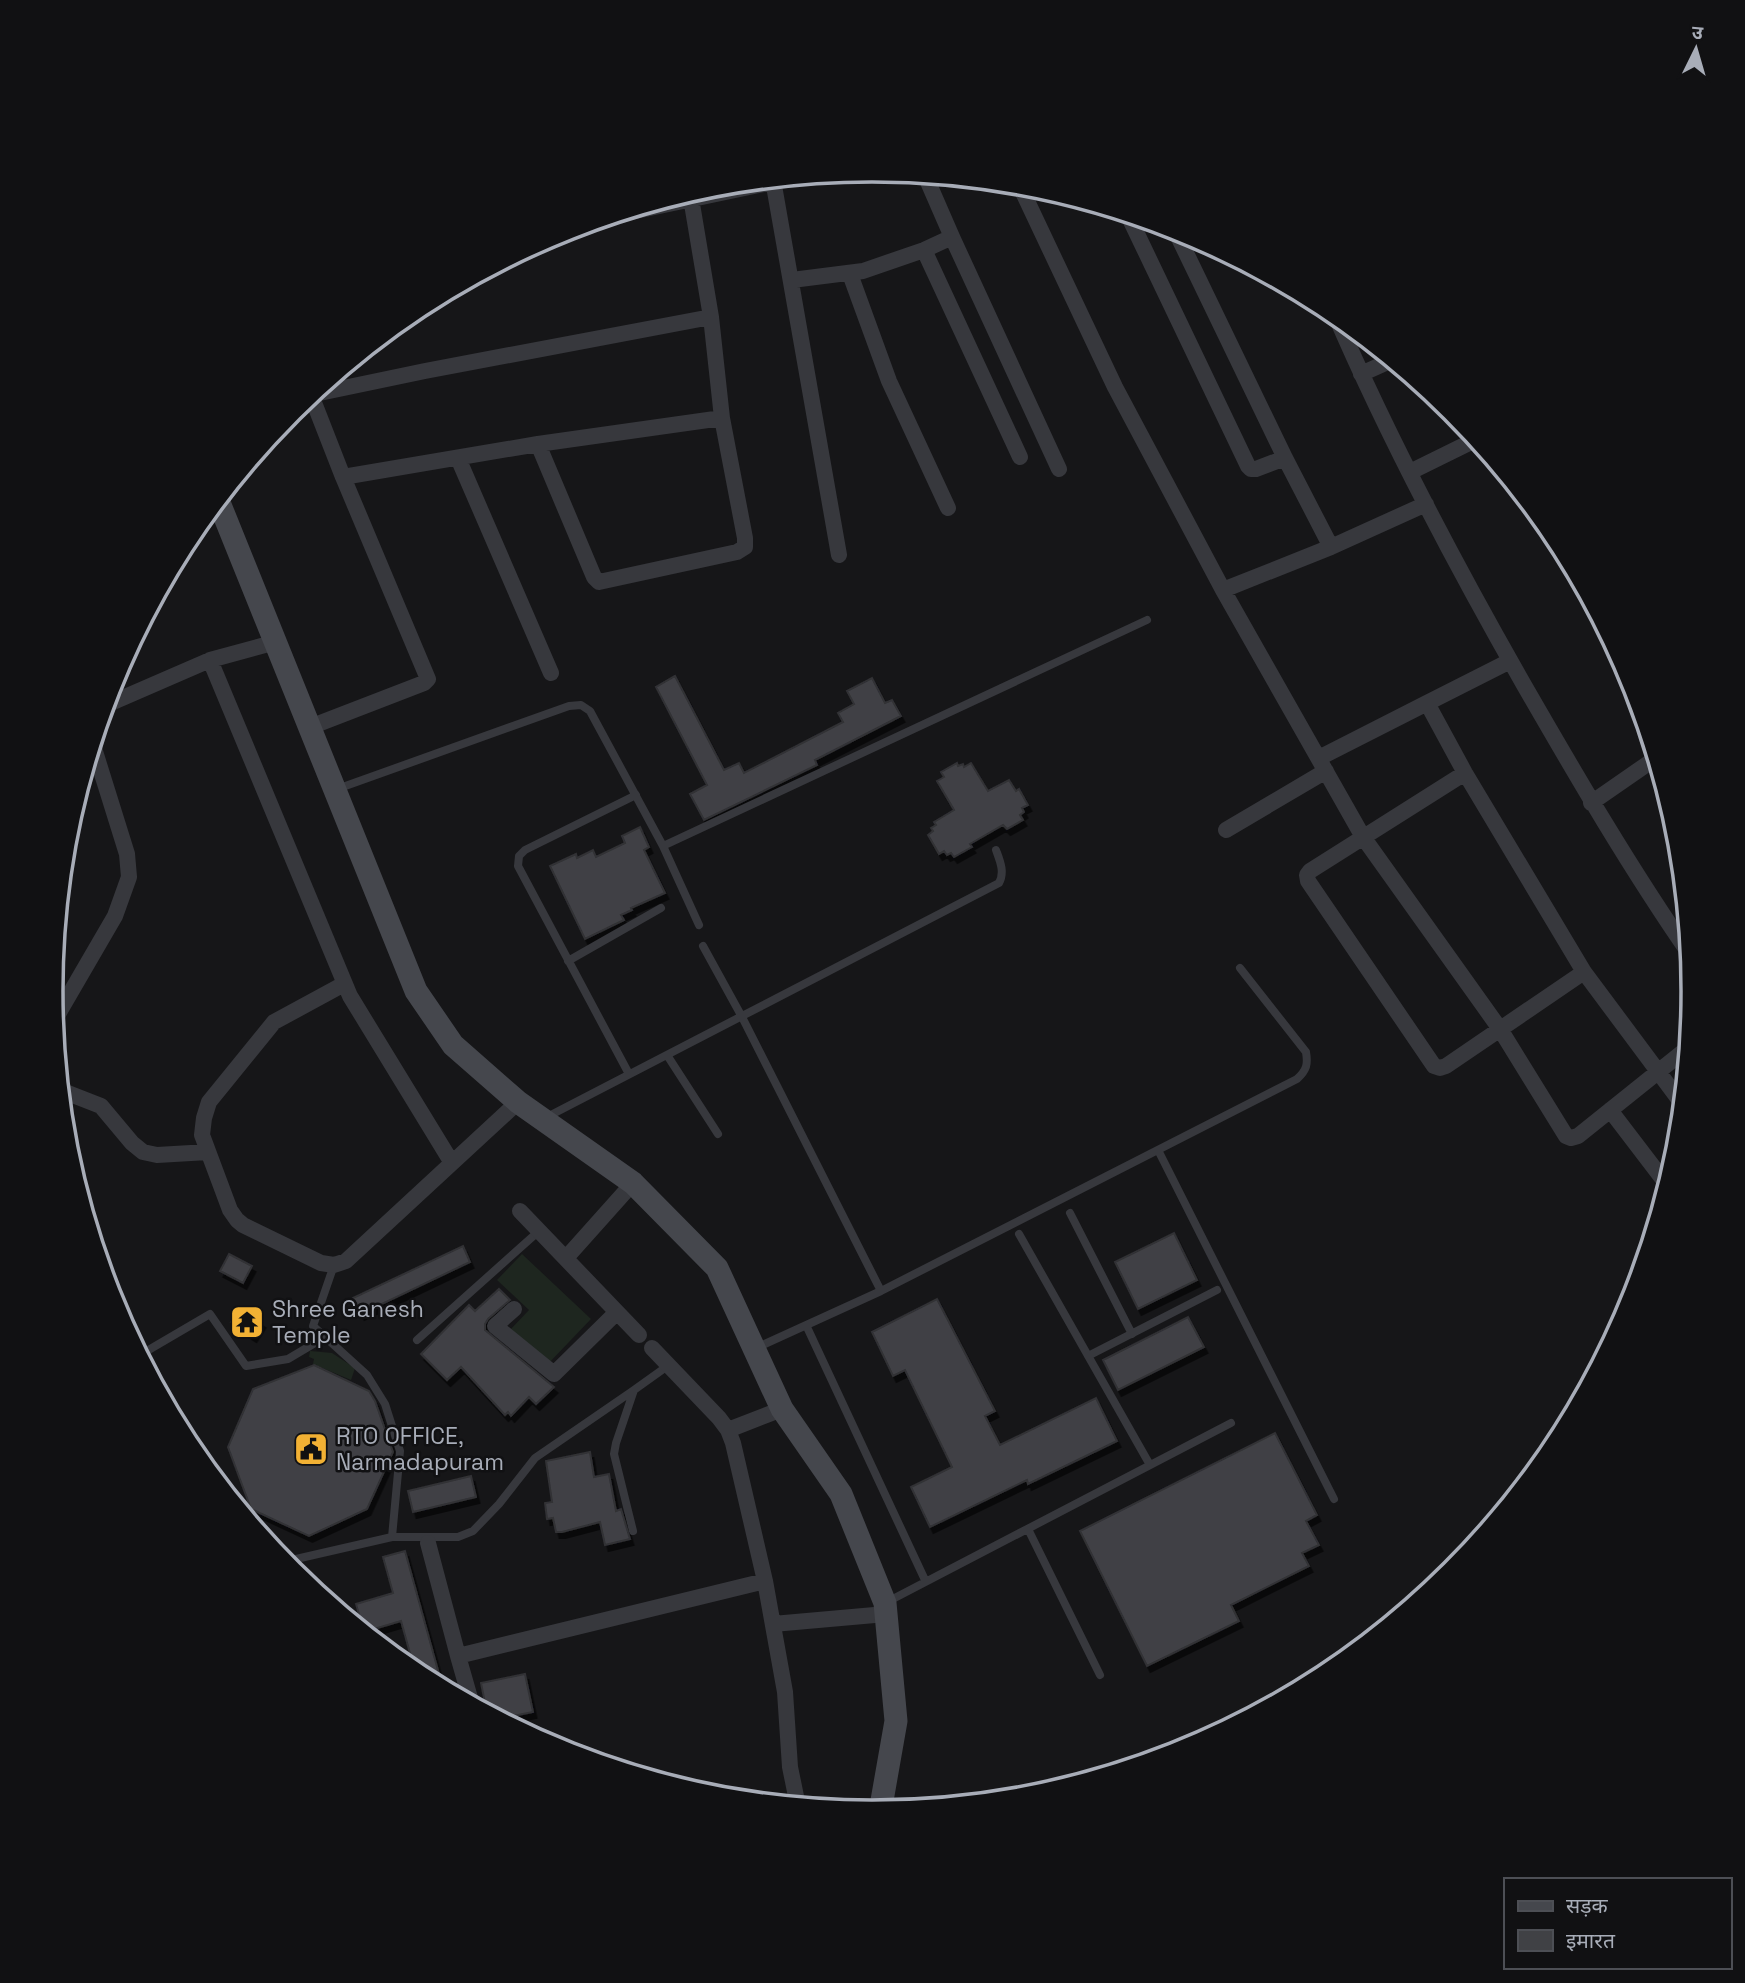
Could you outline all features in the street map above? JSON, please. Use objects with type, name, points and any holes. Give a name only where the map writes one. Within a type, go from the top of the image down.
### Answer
[{"type":"main road","points":[[222,510],[416,990],[453,1045],[518,1102],[633,1183],[718,1268],[782,1409],[841,1494],[885,1609],[896,1721],[882,1801]]},
{"type":"street","points":[[929,184],[1059,469]]},
{"type":"street","points":[[775,188],[839,555]]},
{"type":"street","points":[[1025,197],[1115,387],[1223,590],[1363,837],[1500,1029],[1566,1136],[1577,1136],[1679,1054]]},
{"type":"street","points":[[538,444],[594,578],[599,582],[737,552],[745,547],[722,418],[711,317],[692,203]]},
{"type":"street","points":[[1133,225],[1248,466],[1251,469],[1256,468],[1285,458]]},
{"type":"street","points":[[792,280],[850,274],[924,250],[952,237]]},
{"type":"street","points":[[1182,244],[1331,547]]},
{"type":"street","points":[[924,250],[1020,457]]},
{"type":"street","points":[[850,274],[889,381],[948,508]]},
{"type":"street","points":[[331,391],[711,317]]},
{"type":"street","points":[[1343,333],[1361,374],[1479,607],[1591,803],[1680,940]]},
{"type":"street","points":[[1361,374],[1383,364]]},
{"type":"street","points":[[310,727],[424,683],[428,679],[314,406]]},
{"type":"street","points":[[343,477],[538,444],[722,418]]},
{"type":"street","points":[[1410,472],[1468,444]]},
{"type":"street","points":[[458,457],[551,673]]},
{"type":"street","points":[[1223,590],[1331,547],[1426,504]]},
{"type":"street","points":[[118,700],[209,660],[276,642]]},
{"type":"street","points":[[209,660],[344,984],[452,1163]]},
{"type":"street","points":[[1226,830],[1322,765],[1427,704],[1510,661]]},
{"type":"street","points":[[1427,704],[1584,972],[1675,1095]]},
{"type":"street","points":[[63,1005],[115,916],[129,877],[127,854],[98,760]]},
{"type":"street","points":[[1591,803],[1648,763]]},
{"type":"street","points":[[1465,773],[1310,871],[1308,881],[1434,1066],[1440,1068],[1584,972]]},
{"type":"street","points":[[344,984],[274,1022],[209,1102],[202,1135],[230,1210],[237,1220],[321,1264],[334,1265],[346,1261],[518,1102]]},
{"type":"street","points":[[70,1094],[101,1106],[143,1152],[208,1152]]},
{"type":"street","points":[[1610,1110],[1660,1175]]},
{"type":"street","points":[[566,1258],[633,1183]]},
{"type":"street","points":[[520,1211],[639,1335]]},
{"type":"street","points":[[514,1309],[495,1326],[554,1374],[617,1312]]},
{"type":"street","points":[[652,1348],[728,1430],[733,1443],[773,1624],[785,1692],[790,1767],[796,1797]]},
{"type":"street","points":[[728,1430],[782,1409]]},
{"type":"street","points":[[428,1543],[469,1693]]},
{"type":"street","points":[[458,1656],[765,1581]]},
{"type":"street","points":[[773,1624],[885,1609]]},
{"type":"lane","points":[[663,846],[1147,621]]},
{"type":"lane","points":[[335,790],[569,706],[582,705],[590,711],[636,795],[699,925]]},
{"type":"lane","points":[[629,1074],[518,866],[519,856],[525,850],[636,795]]},
{"type":"lane","points":[[542,1119],[999,883],[1002,880],[1002,867],[996,850]]},
{"type":"lane","points":[[568,961],[662,908]]},
{"type":"lane","points":[[703,946],[742,1017],[881,1291]]},
{"type":"lane","points":[[754,1348],[881,1291],[1297,1079],[1305,1072],[1308,1061],[1306,1052],[1240,968]]},
{"type":"lane","points":[[667,1055],[718,1134]]},
{"type":"lane","points":[[1158,1150],[1334,1499]]},
{"type":"lane","points":[[1070,1213],[1132,1334]]},
{"type":"lane","points":[[416,1340],[539,1231]]},
{"type":"lane","points":[[1019,1234],[1150,1465]]},
{"type":"lane","points":[[334,1265],[313,1326],[367,1375],[385,1404],[400,1451],[391,1537]]},
{"type":"lane","points":[[1088,1356],[1217,1290]]},
{"type":"lane","points":[[147,1351],[210,1314],[246,1366],[288,1359],[325,1337]]},
{"type":"lane","points":[[806,1325],[925,1580]]},
{"type":"lane","points":[[295,1559],[391,1537],[458,1536],[472,1531],[499,1504],[535,1458],[669,1365]]},
{"type":"lane","points":[[633,1531],[614,1454],[615,1443],[634,1390]]},
{"type":"lane","points":[[885,1609],[925,1580],[1231,1423]]},
{"type":"lane","points":[[1028,1529],[1100,1675]]},
{"type":"shaded area","points":[[522,1254],[591,1319],[547,1365],[510,1330],[529,1310],[497,1280]]},
{"type":"shaded area","points":[[310,1351],[332,1353],[355,1368],[351,1380],[313,1364],[314,1359],[309,1357]]},
{"type":"building","points":[[675,676],[724,770],[739,763],[744,773],[843,722],[838,713],[854,704],[847,691],[872,678],[885,703],[892,700],[901,716],[815,760],[817,765],[704,820],[690,794],[707,785],[656,687]]},
{"type":"building","points":[[957,763],[958,766],[963,764],[964,767],[971,763],[988,791],[1009,780],[1016,791],[1019,789],[1028,805],[1022,808],[1024,812],[1020,815],[1023,820],[1007,829],[1003,825],[970,844],[972,847],[954,857],[944,851],[939,854],[928,835],[936,825],[934,822],[954,810],[937,781],[944,777],[941,772]]},
{"type":"building","points":[[640,827],[649,847],[644,850],[665,893],[631,908],[632,910],[621,915],[624,920],[585,939],[550,866],[576,854],[577,858],[593,850],[596,857],[625,843],[622,836]]},
{"type":"building","points":[[1174,1233],[1197,1280],[1138,1309],[1115,1262]]},
{"type":"building","points":[[463,1246],[470,1262],[361,1314],[353,1298]]},
{"type":"building","points":[[229,1254],[252,1266],[243,1283],[220,1271]]},
{"type":"building","points":[[499,1289],[510,1300],[488,1319],[485,1330],[554,1387],[536,1404],[529,1397],[511,1416],[508,1412],[505,1415],[461,1367],[447,1380],[421,1354],[469,1305],[475,1311]]},
{"type":"building","points":[[937,1299],[995,1411],[985,1416],[1000,1445],[1096,1398],[1117,1441],[1028,1484],[1027,1480],[930,1527],[911,1487],[952,1467],[905,1370],[893,1376],[872,1332]]},
{"type":"building","name":"Shree Ganesh Temple","points":[[241,1308],[262,1322],[253,1336],[231,1322]]},
{"type":"building","points":[[1188,1317],[1204,1347],[1118,1390],[1103,1360]]},
{"type":"building","name":"RTO OFFICE, Narmadapuram","points":[[314,1365],[369,1391],[393,1452],[367,1509],[309,1536],[251,1509],[228,1447],[253,1389]]},
{"type":"building","points":[[1275,1433],[1317,1515],[1306,1521],[1319,1545],[1302,1553],[1309,1566],[1231,1605],[1239,1621],[1147,1666],[1080,1531]]},
{"type":"building","points":[[590,1452],[594,1477],[609,1474],[616,1511],[621,1509],[630,1539],[605,1545],[600,1522],[556,1532],[553,1518],[547,1519],[545,1503],[552,1502],[546,1461]]},
{"type":"building","points":[[471,1476],[476,1497],[413,1512],[408,1491]]},
{"type":"building","points":[[405,1551],[439,1674],[411,1656],[401,1621],[374,1629],[360,1617],[356,1604],[393,1593],[383,1557]]},
{"type":"building","points":[[525,1674],[533,1712],[511,1716],[485,1702],[481,1683]]},
{"type":"place","name":"Shree Ganesh Temple","points":[[247,1322]]},
{"type":"place","name":"RTO OFFICE, Narmadapuram","points":[[311,1449]]}]
